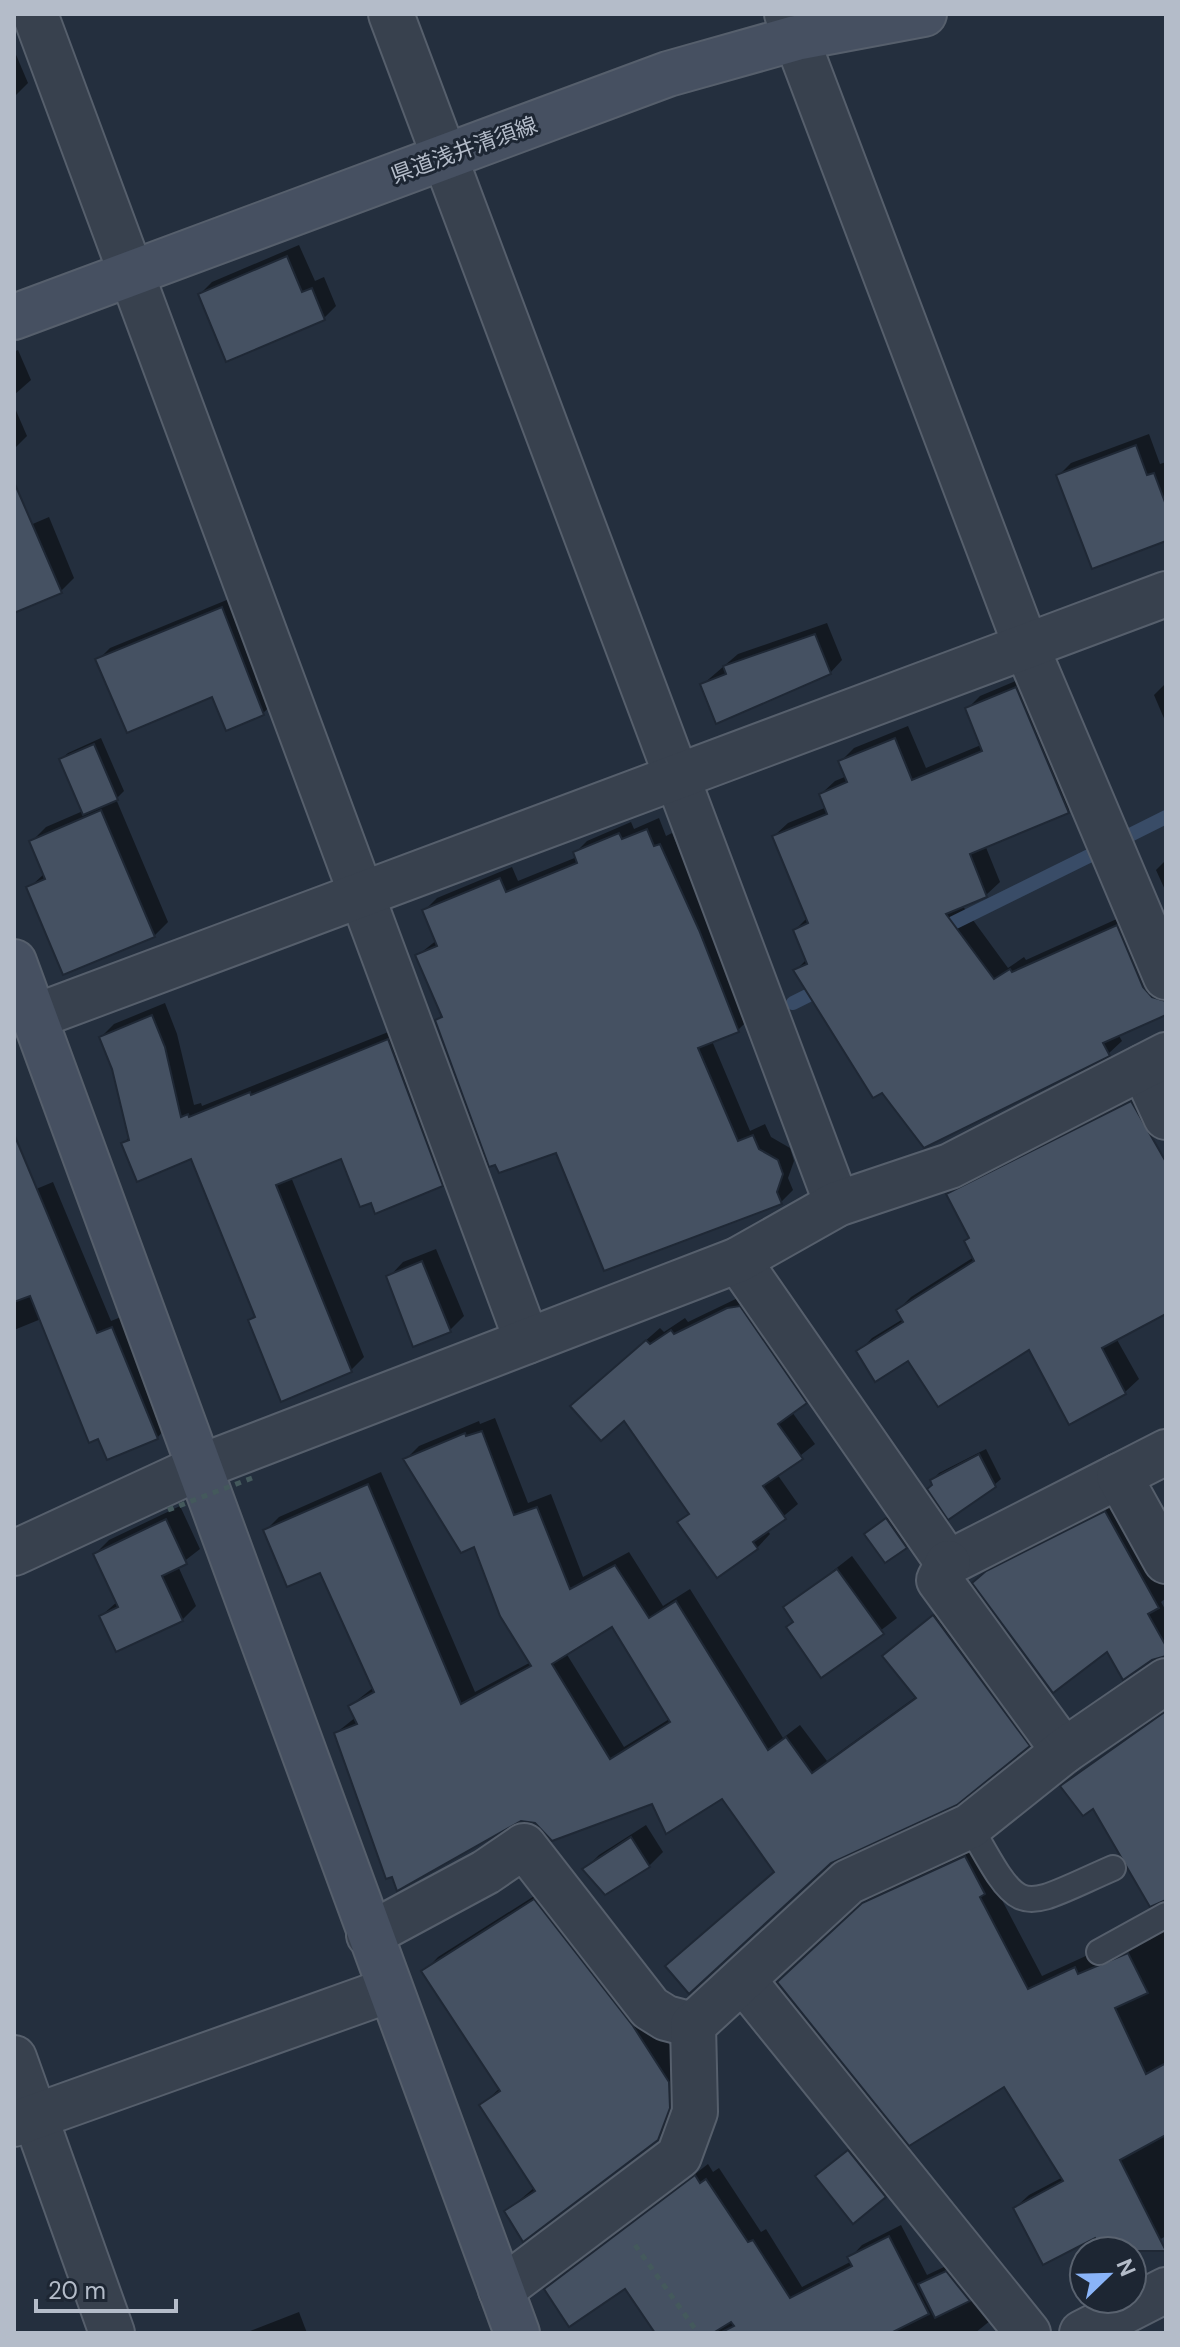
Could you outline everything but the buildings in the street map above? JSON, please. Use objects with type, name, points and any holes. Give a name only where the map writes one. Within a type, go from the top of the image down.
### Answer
[{"type":"street","points":[[35,14],[527,1341]]},
{"type":"street","points":[[391,14],[837,1204]]},
{"type":"street","name":"県道浅井清須線","points":[[14,317],[792,26],[924,14]]},
{"type":"street","points":[[792,26],[1026,646],[1166,977]]},
{"type":"street","points":[[31,1036],[361,894],[1166,594]]},
{"type":"street","points":[[14,962],[31,1036],[200,1467],[517,2333]]},
{"type":"street","points":[[14,1553],[200,1467],[738,1260],[837,1204],[950,1166],[1154,1061],[1166,1117]]},
{"type":"street","points":[[738,1260],[948,1563]]},
{"type":"street","points":[[1064,1751],[939,1580],[948,1563],[1166,1452]]},
{"type":"street","points":[[1119,1476],[1166,1561]]},
{"type":"street","points":[[501,2290],[679,2156],[695,2112],[693,2025],[848,1882],[970,1826],[1064,1751],[1166,1681]]},
{"type":"street","points":[[369,1935],[486,1872],[524,1846],[650,2008],[666,2018],[693,2025]]},
{"type":"street","points":[[743,1980],[1028,2333]]},
{"type":"street","points":[[24,2120],[389,1990]]},
{"type":"street","points":[[14,2058],[24,2120],[112,2333]]},
{"type":"street","points":[[1082,2333],[1166,2290]]},
{"type":"lane","points":[[970,1826],[1002,1883],[1017,1897],[1035,1902],[1113,1868]]},
{"type":"lane","points":[[1099,1952],[1166,1915]]},
{"type":"path","points":[[168,1510],[252,1478]]},
{"type":"path","points":[[609,2209],[698,2333]]},
{"type":"waterway","points":[[1126,837],[1166,817]]},
{"type":"waterway","points":[[937,931],[1095,853]]},
{"type":"waterway","points":[[793,1003],[825,987]]}]
